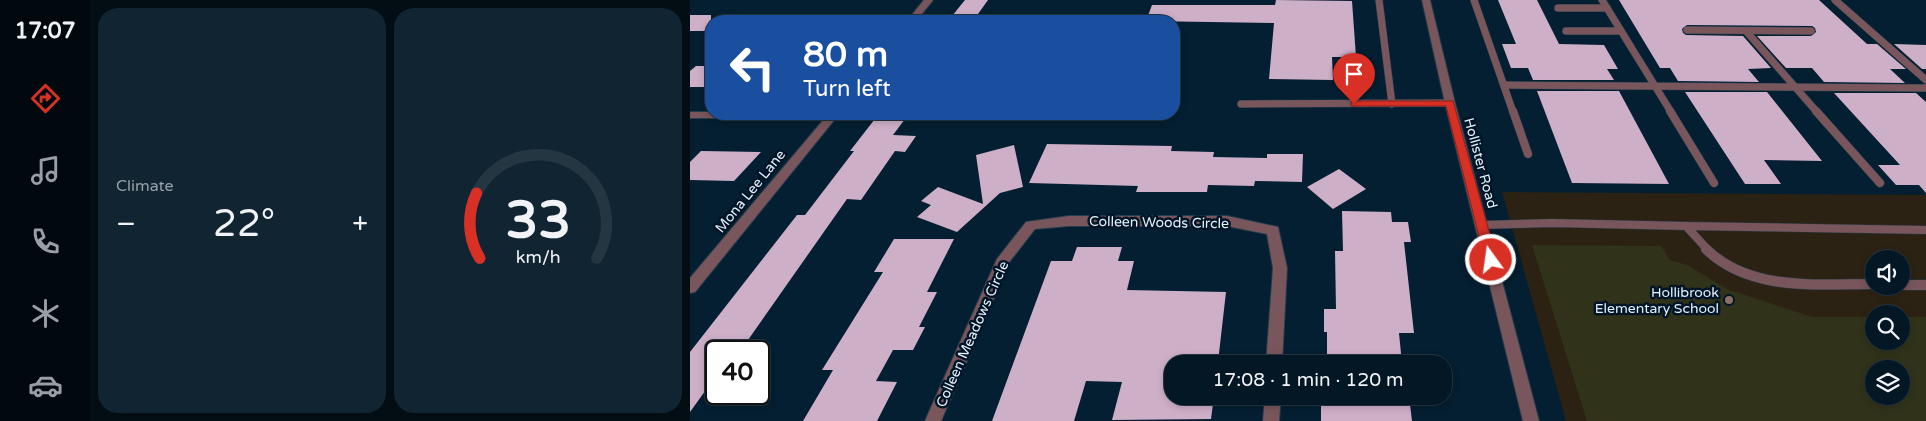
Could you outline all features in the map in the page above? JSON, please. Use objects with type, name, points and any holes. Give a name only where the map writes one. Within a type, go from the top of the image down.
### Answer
[{"type":"street","points":[[916,15],[929,0]]},
{"type":"street","name":"Hollister Road","points":[[1426,0],[1450,104],[1531,421]]},
{"type":"street","points":[[690,115],[705,115]]},
{"type":"street","name":"Mona Lee Lane","points":[[690,288],[828,120]]},
{"type":"street","name":"Colleen Woods Circle","points":[[1031,225],[1069,221],[1227,221],[1273,230],[1280,268],[1275,355]]},
{"type":"street","name":"Colleen Meadows Circle","points":[[933,421],[1004,259],[1031,225]]},
{"type":"street","points":[[1271,421],[1272,405]]},
{"type":"lane","points":[[1379,0],[1392,104]]},
{"type":"lane","points":[[1474,0],[1528,154]]},
{"type":"lane","points":[[1602,0],[1714,183]]},
{"type":"lane","points":[[1835,0],[1926,80]]},
{"type":"lane","points":[[1558,8],[1607,8]]},
{"type":"lane","points":[[1687,30],[1811,31]]},
{"type":"lane","points":[[1566,31],[1621,32]]},
{"type":"lane","points":[[1746,31],[1880,183]]},
{"type":"lane","points":[[1504,85],[1653,84],[1926,88]]},
{"type":"lane","points":[[1241,104],[1450,104]]},
{"type":"lane","points":[[1482,224],[1552,223],[1926,230]]},
{"type":"lane","points":[[1686,226],[1716,258],[1744,274],[1777,282],[1865,284]]},
{"type":"lane","points":[[1910,285],[1926,286]]},
{"type":"shaded area","name":"Hollibrook Elementary School","points":[[1502,192],[1926,195],[1926,421],[1566,421]]},
{"type":"green space","points":[[1532,245],[1661,246],[1670,260],[1687,265],[1727,289],[1812,317],[1865,317],[1865,350],[1910,350],[1910,317],[1926,317],[1926,421],[1587,421]]},
{"type":"building","points":[[965,0],[988,0],[977,15],[953,15]]},
{"type":"building","points":[[1276,0],[1352,1],[1356,57],[1332,57],[1333,80],[1269,79],[1274,23],[1180,22],[1180,15],[1148,15],[1152,5],[1275,5]]},
{"type":"building","points":[[1498,0],[1537,0],[1559,44],[1604,45],[1618,69],[1607,69],[1614,80],[1533,80],[1528,68],[1511,68],[1502,44],[1516,44]]},
{"type":"building","points":[[1619,0],[1819,0],[1867,44],[1877,44],[1906,69],[1890,69],[1905,83],[1824,82],[1812,68],[1786,68],[1757,36],[1811,36],[1816,32],[1812,26],[1687,25],[1682,29],[1686,35],[1743,36],[1771,68],[1748,69],[1759,82],[1678,81],[1670,68],[1660,68]]},
{"type":"building","points":[[690,15],[705,15],[705,31],[690,31]]},
{"type":"building","points":[[1894,44],[1926,45],[1926,69],[1922,69]]},
{"type":"building","points":[[696,66],[705,66],[705,87],[690,87],[690,71]]},
{"type":"building","points":[[1537,91],[1619,91],[1669,184],[1572,183]]},
{"type":"building","points":[[1685,92],[1767,92],[1822,161],[1764,160],[1781,184],[1745,184]]},
{"type":"building","points":[[1834,93],[1916,93],[1926,102],[1926,193],[1919,185],[1896,185],[1878,165],[1900,165]]},
{"type":"building","points":[[874,120],[904,120],[893,135],[916,136],[905,152],[895,151],[861,200],[847,199],[748,340],[705,340],[705,391],[690,412],[690,352],[797,215],[805,215],[854,151],[850,151]]},
{"type":"building","points":[[1047,144],[1172,146],[1171,151],[1214,152],[1213,157],[1267,158],[1267,154],[1303,154],[1302,182],[1255,181],[1254,186],[1208,185],[1207,192],[1136,192],[1138,186],[1029,183]]},
{"type":"building","points":[[1014,145],[1023,187],[1000,193],[957,232],[917,217],[931,205],[921,201],[938,187],[983,204],[976,155]]},
{"type":"building","points":[[701,151],[761,152],[734,181],[690,180],[690,162]]},
{"type":"building","points":[[1339,169],[1366,189],[1333,209],[1307,187]]},
{"type":"building","points":[[1342,211],[1391,212],[1392,222],[1408,222],[1411,242],[1404,242],[1414,333],[1399,333],[1401,355],[1327,355],[1324,309],[1336,309],[1335,251],[1343,251]]},
{"type":"building","points":[[894,239],[954,239],[927,292],[937,292],[919,327],[925,327],[913,350],[893,350],[876,381],[897,382],[877,421],[803,421],[833,370],[822,370],[883,272],[874,272]]},
{"type":"building","points":[[1077,247],[1122,247],[1118,261],[1134,261],[1127,290],[1226,292],[1219,355],[1164,355],[1164,405],[1213,405],[1211,419],[1112,420],[1122,382],[1086,381],[1074,421],[992,421],[1051,261],[1072,261]]},
{"type":"building","points":[[1321,405],[1410,405],[1412,421],[1321,421]]},
{"type":"place","name":"Hollibrook Elementary School","points":[[1729,300]]},
{"type":"route","points":[[1354,104],[1450,104],[1491,260]]}]
